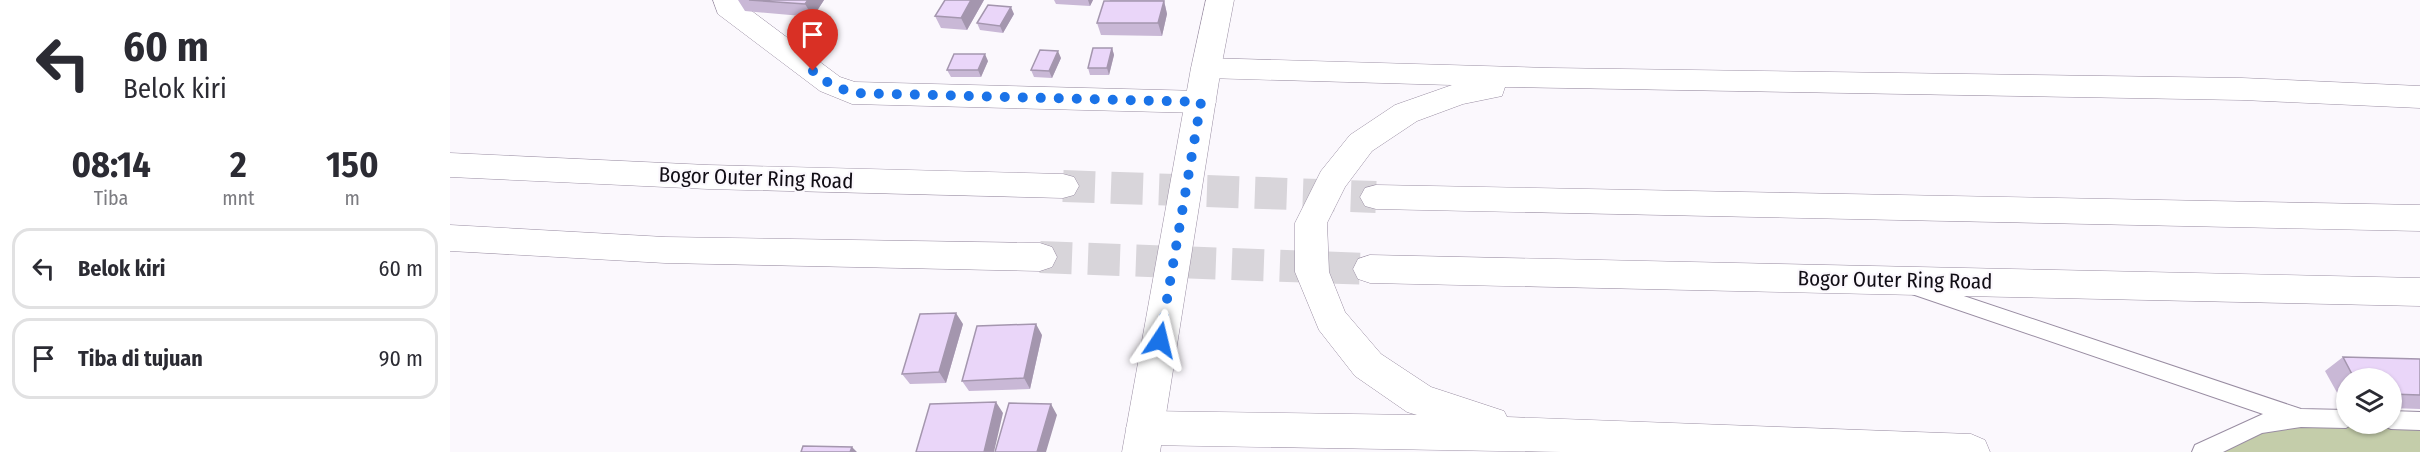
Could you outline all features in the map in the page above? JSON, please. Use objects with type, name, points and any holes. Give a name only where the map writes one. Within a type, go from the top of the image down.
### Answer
[{"type":"main road","points":[[727,0],[728,7],[830,84],[852,93],[1201,102]]},
{"type":"main road","points":[[1220,0],[1206,68],[1143,440],[1570,435],[1971,452]]},
{"type":"main road","points":[[1206,68],[1551,78],[2242,89],[2420,98]]},
{"type":"main road","points":[[1551,78],[1459,94],[1406,112],[1361,143],[1332,180],[1311,223],[1312,272],[1331,320],[1368,365],[1420,400],[1484,423],[1570,435]]},
{"type":"main road","name":"Bogor Outer Ring Road","points":[[450,165],[708,177],[1063,186]]},
{"type":"main road","points":[[1376,197],[2420,218]]},
{"type":"main road","points":[[450,238],[665,250],[1041,257]]},
{"type":"main road","name":"Bogor Outer Ring Road","points":[[1370,268],[2420,292]]},
{"type":"lane","points":[[1892,280],[2301,418]]},
{"type":"lane","points":[[2202,452],[2260,424],[2301,418],[2336,419]]},
{"type":"lane","points":[[2402,420],[2420,421]]},
{"type":"green space","points":[[2402,421],[2420,421],[2420,452],[2202,452],[2260,424],[2336,423],[2336,434],[2402,434]]},
{"type":"building","points":[[749,0],[808,0],[805,4]]},
{"type":"building","points":[[945,0],[971,0],[961,18],[935,16]]},
{"type":"building","points":[[1104,1],[1164,1],[1158,23],[1097,23]]},
{"type":"building","points":[[988,5],[1011,7],[1000,26],[977,23]]},
{"type":"building","points":[[1093,48],[1112,48],[1107,68],[1088,68]]},
{"type":"building","points":[[1040,50],[1058,51],[1049,71],[1031,70]]},
{"type":"building","points":[[954,54],[985,54],[978,70],[947,70]]},
{"type":"building","points":[[956,313],[939,372],[902,374],[920,314]]},
{"type":"building","points":[[1036,324],[1024,378],[962,381],[977,326]]},
{"type":"building","points":[[2343,357],[2420,359],[2420,395],[2402,394],[2402,368],[2349,368]]},
{"type":"building","points":[[996,402],[984,452],[916,452],[930,404]]},
{"type":"building","points":[[1009,403],[1051,404],[1037,452],[995,452]]},
{"type":"building","points":[[803,446],[852,447],[850,452],[801,452]]},
{"type":"tunnel","points":[[1063,186],[1376,197]]},
{"type":"tunnel","points":[[1040,257],[1370,269]]},
{"type":"route","points":[[813,71],[830,84],[852,93],[1201,102],[1160,340]]}]
